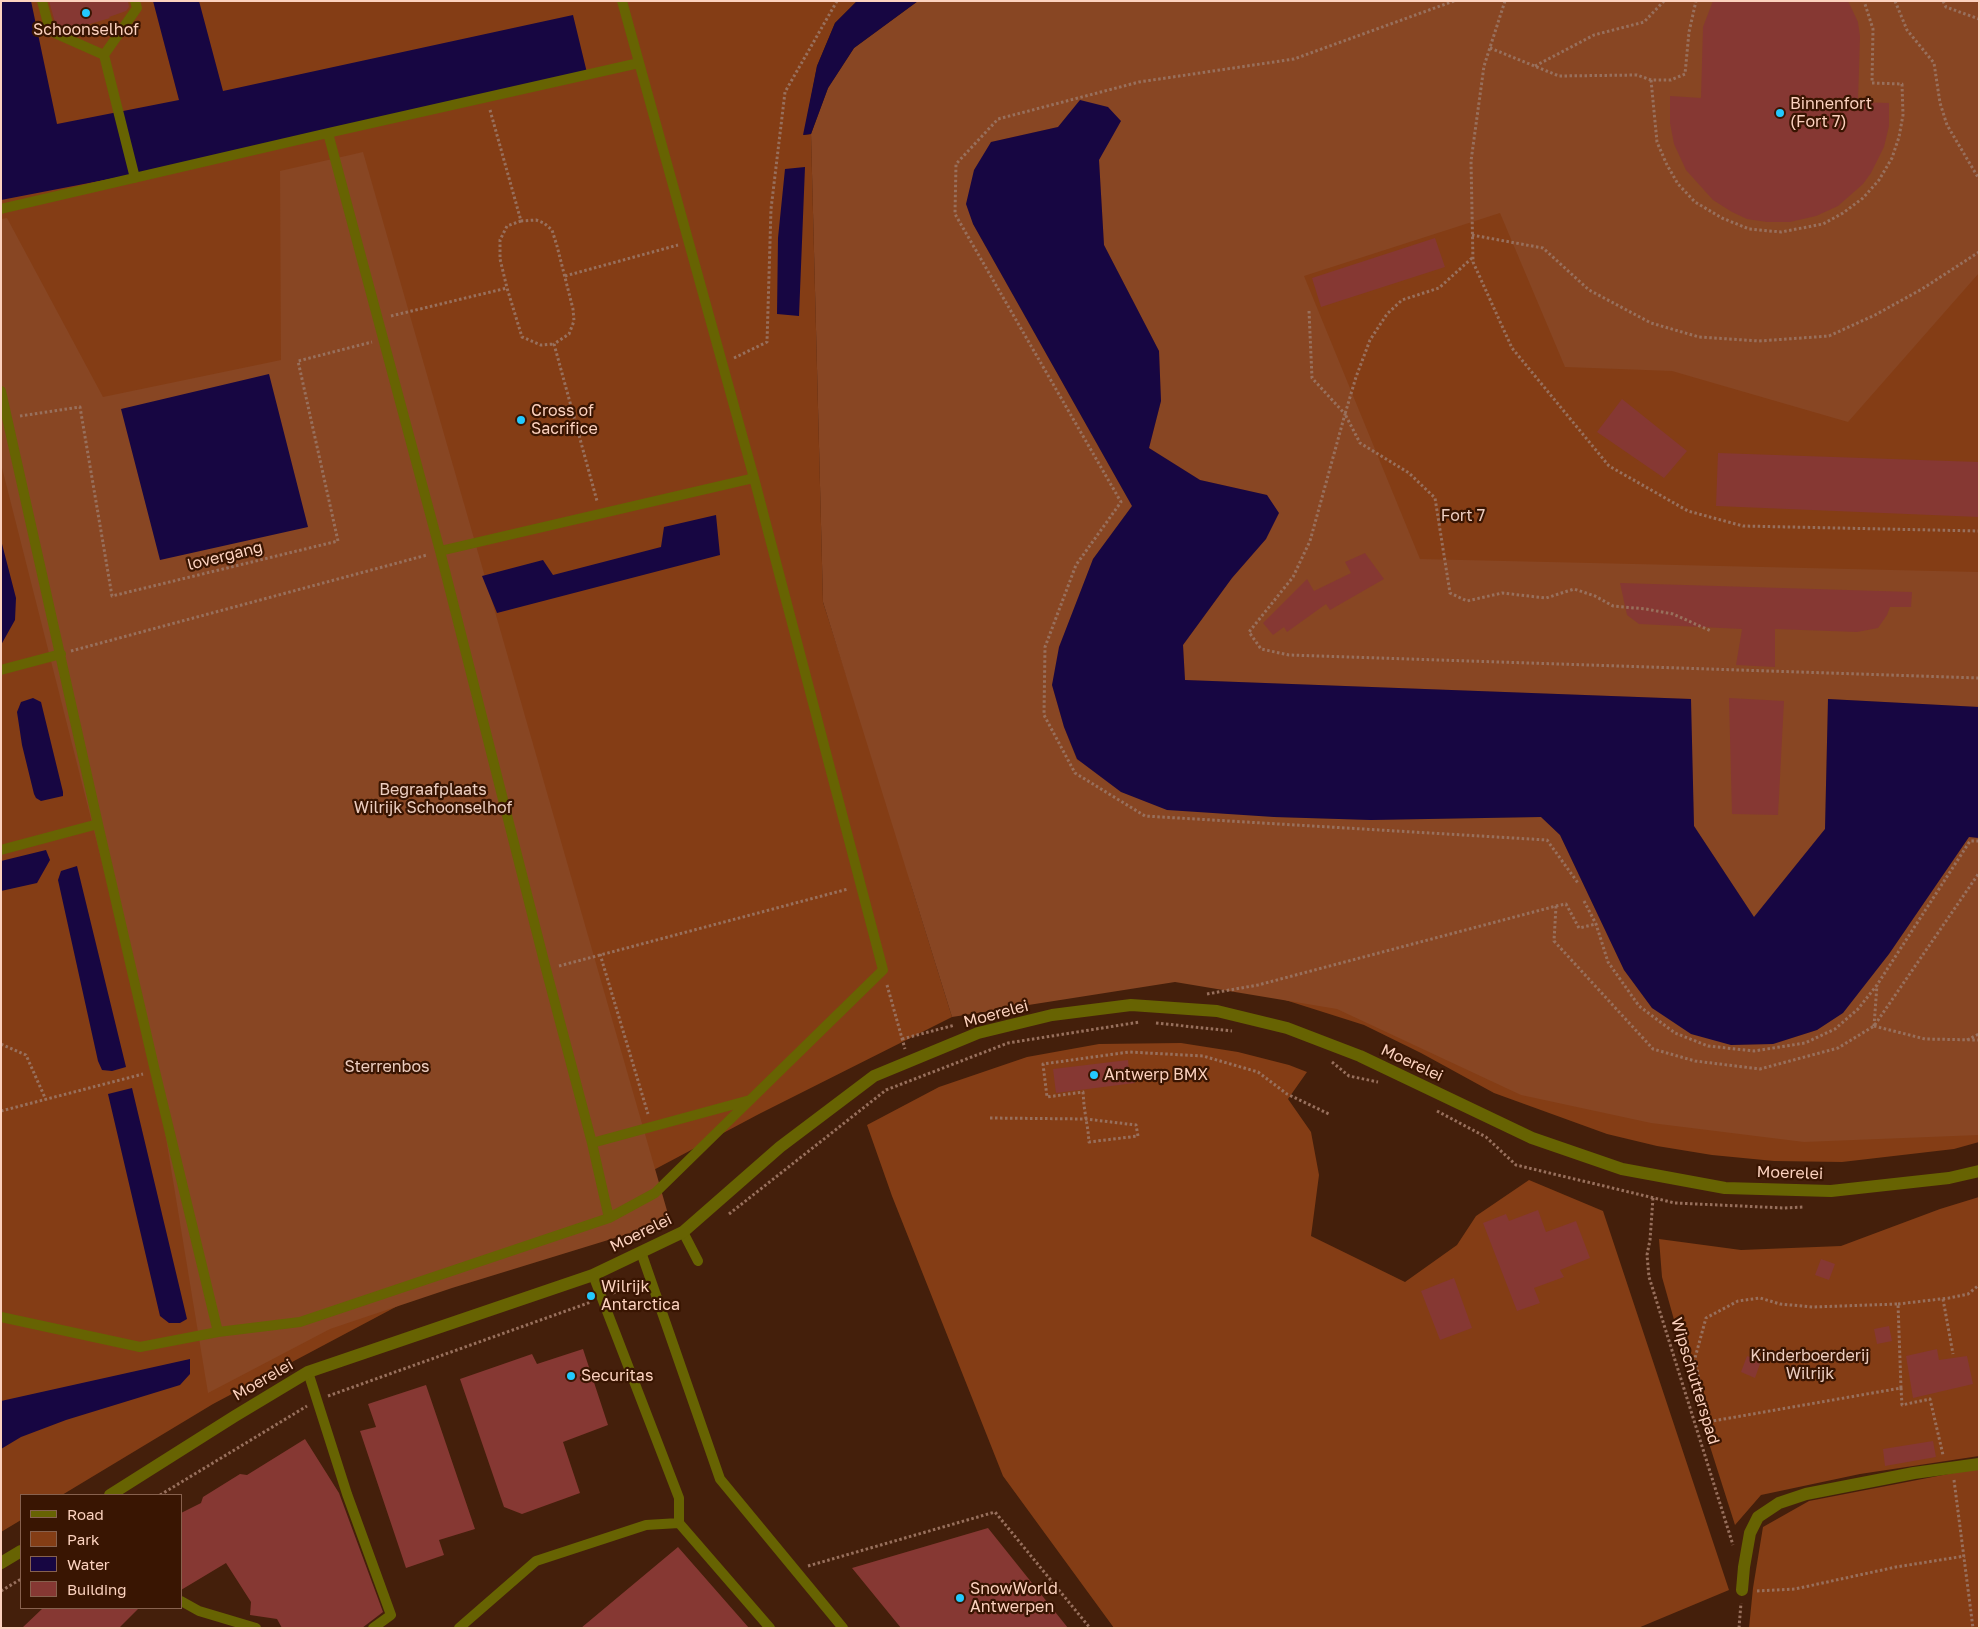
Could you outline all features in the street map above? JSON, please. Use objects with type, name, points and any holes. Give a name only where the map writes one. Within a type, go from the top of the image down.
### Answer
[{"type":"street","name":"Moerelei","points":[[112,1494],[234,1416],[308,1372],[593,1275],[683,1232],[788,1141],[874,1076],[978,1033],[1052,1015],[1131,1005],[1217,1011],[1287,1028],[1360,1056],[1532,1138],[1622,1169],[1725,1188],[1831,1191],[1949,1178],[1979,1171]]},
{"type":"street","points":[[1742,1590],[1750,1533],[1758,1517],[1779,1503],[1806,1494],[1979,1464]]},
{"type":"street","points":[[1,1563],[20,1552]]},
{"type":"lane","points":[[42,1],[50,31],[104,55]]},
{"type":"lane","points":[[135,1],[137,8],[104,55],[135,178]]},
{"type":"lane","points":[[1,1317],[140,1348],[218,1332],[300,1322],[609,1218],[655,1193],[883,970],[754,478],[639,63],[624,2]]},
{"type":"lane","points":[[1,209],[639,63]]},
{"type":"lane","points":[[328,133],[440,551],[592,1142],[609,1218]]},
{"type":"lane","points":[[1,391],[98,824],[218,1332]]},
{"type":"lane","points":[[440,551],[754,478]]},
{"type":"lane","points":[[1,670],[61,654]]},
{"type":"lane","points":[[1,850],[98,824]]},
{"type":"lane","points":[[592,1142],[752,1100]]},
{"type":"lane","points":[[683,1232],[698,1261]]},
{"type":"lane","points":[[641,1252],[720,1479],[843,1628]]},
{"type":"lane","points":[[593,1275],[679,1498],[679,1523],[770,1628]]},
{"type":"lane","points":[[308,1372],[347,1494],[391,1615],[373,1628]]},
{"type":"lane","points":[[460,1628],[536,1561],[646,1525],[679,1523]]},
{"type":"lane","points":[[182,1602],[199,1611],[256,1628]]},
{"type":"path","points":[[722,363],[767,342],[771,209],[785,92],[838,1]]},
{"type":"path","points":[[1454,1],[1294,59],[1139,82],[998,119],[956,164],[955,214],[1121,502],[1076,565],[1045,647],[1044,715],[1075,773],[1145,816],[1547,840],[1578,883]]},
{"type":"path","points":[[1505,1],[1484,66],[1471,161],[1473,262],[1512,348],[1609,466],[1688,511],[1743,526],[1979,532]]},
{"type":"path","points":[[1535,66],[1594,35],[1644,22],[1664,1]]},
{"type":"path","points":[[1490,48],[1559,76],[1637,76],[1650,80],[1671,80],[1685,74],[1689,32],[1696,1]]},
{"type":"path","points":[[1650,80],[1657,142],[1678,184],[1695,202],[1722,218],[1749,230],[1781,232],[1823,224],[1843,213],[1863,198],[1879,180],[1892,158],[1899,138],[1903,115],[1902,84],[1872,83],[1873,29],[1864,1]]},
{"type":"path","points":[[1895,1],[1907,30],[1934,63],[1940,103],[1947,125],[1979,179]]},
{"type":"path","points":[[1943,1],[1946,7],[1979,19]]},
{"type":"path","points":[[489,108],[521,221]]},
{"type":"path","points":[[536,220],[544,223],[552,230],[565,276],[574,321],[569,334],[554,344],[541,345],[522,337],[500,259],[500,240],[507,226],[521,221],[536,220]]},
{"type":"path","points":[[1472,235],[1543,248],[1589,290],[1651,323],[1699,337],[1759,341],[1829,336],[1875,315],[1979,252]]},
{"type":"path","points":[[565,276],[688,242]]},
{"type":"path","points":[[1473,258],[1439,288],[1402,300],[1387,314],[1370,340],[1344,414],[1310,541],[1293,577],[1249,632],[1260,649],[1288,655],[1979,678]]},
{"type":"path","points":[[378,319],[507,288]]},
{"type":"path","points":[[1309,311],[1312,378],[1344,414],[1360,443],[1409,473],[1435,498],[1450,593],[1467,600],[1502,593],[1546,598],[1574,589],[1594,596],[1613,606],[1673,614],[1710,631]]},
{"type":"path","name":"lovergang","points":[[7,418],[80,407],[112,596],[338,541],[298,361],[383,339]]},
{"type":"path","points":[[554,344],[600,514]]},
{"type":"path","points":[[61,654],[440,551]]},
{"type":"path","points":[[1584,901],[1596,924],[1608,962],[1639,1006],[1674,1033],[1708,1046],[1754,1051],[1805,1043],[1835,1029],[1860,1007],[1878,985],[1970,841],[1979,841]]},
{"type":"path","points":[[1556,906],[1554,941],[1653,1048],[1695,1061],[1760,1069],[1838,1048],[1874,1026],[1979,872]]},
{"type":"path","points":[[546,969],[860,886]]},
{"type":"path","points":[[1258,985],[1566,904],[1579,928],[1596,924]]},
{"type":"path","points":[[600,954],[652,1126]]},
{"type":"path","points":[[883,970],[909,1061]]},
{"type":"path","points":[[1874,1026],[1878,985]]},
{"type":"path","points":[[721,1220],[886,1090],[1008,1043],[1140,1022],[1238,1032]]},
{"type":"path","points":[[1874,1026],[1925,1039],[1979,1040]]},
{"type":"path","points":[[1966,1040],[1979,1034]]},
{"type":"path","points":[[1,1044],[26,1056],[46,1100]]},
{"type":"path","points":[[990,1118],[1086,1119],[1136,1125],[1138,1136],[1089,1142],[1086,1119],[1083,1092],[1047,1096],[1043,1064],[1129,1052],[1203,1056],[1258,1072],[1287,1094],[1329,1114]]},
{"type":"path","points":[[1330,1060],[1349,1076],[1385,1084]]},
{"type":"path","points":[[1,1111],[155,1071]]},
{"type":"path","points":[[1435,1110],[1486,1137],[1516,1165],[1675,1203],[1784,1208],[1813,1206]]},
{"type":"path","name":"Wipschutterspad","points":[[1653,1198],[1647,1256],[1649,1277],[1736,1556],[1744,1568]]},
{"type":"path","points":[[162,1494],[317,1400],[602,1298],[640,1282],[648,1274]]},
{"type":"path","points":[[1901,1388],[1707,1422],[1695,1358],[1706,1318],[1738,1301],[1760,1298],[1780,1304],[1813,1307],[1898,1304],[1968,1294],[1979,1285]]},
{"type":"path","points":[[1943,1299],[1953,1354]]},
{"type":"path","points":[[1898,1304],[1902,1405],[1930,1399],[1949,1468],[1965,1556],[1973,1628]]},
{"type":"path","points":[[795,1570],[995,1512],[1090,1628]]},
{"type":"path","points":[[1757,1591],[1794,1589],[1896,1567],[1965,1556]]},
{"type":"path","points":[[1,1592],[20,1580]]},
{"type":"path","points":[[1739,1628],[1742,1590]]},
{"type":"green space","name":"Begraafplaats Wilrijk Schoonselhof","points":[[1,1],[857,1],[835,23],[817,66],[804,135],[811,134],[823,602],[846,674],[990,1],[1979,1],[1979,1142],[1954,1149],[1842,1162],[1774,1161],[1712,1155],[1657,1146],[1607,1134],[1494,1093],[1421,1053],[1364,1025],[910,881],[952,1017],[759,1114],[213,1404],[64,1494],[20,1494],[20,1521],[1,1532]]},
{"type":"green space","name":"Fort 7","points":[[918,1],[1974,1],[1979,3],[1979,273],[1848,422],[1672,371],[1565,367],[1500,213],[1304,276],[1420,559],[1979,572],[1979,707],[1828,699],[1825,829],[1754,917],[1694,826],[1690,699],[1185,680],[1183,645],[1232,578],[1266,539],[1267,495],[1200,480],[1149,448],[1161,401],[1159,351],[1104,245],[1099,160],[1080,100],[1058,127],[991,142],[973,224],[1132,506],[1093,559],[1052,685],[1064,727],[1077,760],[1274,817],[1371,820],[1541,817],[1560,835],[1624,970],[1652,1008],[1731,1045],[1773,1044],[1817,1030],[1889,954],[1969,837],[1979,838],[1979,1135],[1804,1142],[1651,1123],[1521,1095],[1337,1009],[1175,982],[952,1017],[823,602],[811,134],[828,88],[854,48]]},
{"type":"green space","name":"Sterrenbos","points":[[363,152],[670,1221],[452,1288],[330,1329],[208,1393],[155,1071],[1,464],[1,219],[7,218],[103,397],[281,360],[280,171]]},
{"type":"green space","points":[[1181,1043],[1238,1052],[1289,1065],[1307,1072],[1288,1099],[1311,1132],[1319,1175],[1311,1236],[1405,1282],[1457,1245],[1476,1216],[1529,1180],[1603,1211],[1729,1590],[1638,1628],[1114,1628],[1003,1476],[892,1196],[867,1125],[939,1087],[1027,1057],[1099,1044]]},
{"type":"green space","name":"Kinderboerderij Wilrijk","points":[[1979,1197],[1979,1456],[1860,1474],[1761,1495],[1735,1525],[1707,1437],[1662,1277],[1659,1239],[1741,1250],[1841,1246],[1940,1209]]},
{"type":"green space","points":[[1979,1468],[1979,1628],[1749,1628],[1753,1588],[1763,1527],[1809,1501]]},
{"type":"water","points":[[1,1],[31,1],[57,124],[179,100],[153,1],[199,1],[223,91],[573,15],[588,77],[151,171],[1,200]]},
{"type":"water","points":[[857,1],[918,1],[854,48],[828,88],[811,134],[803,135],[817,66],[835,23]]},
{"type":"water","points":[[1080,100],[1108,107],[1121,121],[1099,160],[1104,245],[1159,351],[1161,401],[1149,448],[1200,480],[1267,495],[1279,513],[1266,539],[1232,578],[1183,645],[1185,680],[1691,699],[1694,826],[1754,917],[1825,829],[1828,699],[1979,707],[1979,838],[1969,837],[1889,954],[1843,1013],[1817,1030],[1773,1044],[1731,1045],[1691,1034],[1652,1008],[1624,970],[1560,835],[1541,817],[1371,820],[1274,817],[1167,810],[1121,792],[1077,759],[1064,727],[1052,685],[1059,647],[1093,559],[1132,506],[973,224],[966,204],[974,170],[991,142],[1058,127]]},
{"type":"water","points":[[805,167],[799,316],[777,314],[778,238],[785,169]]},
{"type":"water","points":[[269,374],[308,527],[160,560],[121,409]]},
{"type":"water","points":[[716,515],[720,555],[497,613],[482,576],[543,560],[553,575],[661,547],[664,527]]},
{"type":"water","points":[[1,540],[16,598],[15,620],[1,645]]},
{"type":"water","points":[[33,698],[41,702],[63,792],[63,796],[41,801],[34,794],[22,745],[17,712],[21,702]]},
{"type":"water","points":[[46,850],[50,860],[37,883],[1,891],[1,861]]},
{"type":"water","points":[[77,866],[126,1067],[112,1071],[102,1070],[98,1061],[58,880],[61,871]]},
{"type":"water","points":[[132,1088],[187,1319],[180,1323],[169,1323],[160,1316],[108,1094]]},
{"type":"water","points":[[190,1359],[190,1374],[180,1385],[66,1420],[21,1437],[1,1449],[1,1401]]},
{"type":"building","name":"Schoonselhof","points":[[49,1],[128,1],[129,7],[126,11],[110,18],[64,30],[56,26]]},
{"type":"building","name":"Binnenfort (Fort 7)","points":[[1713,1],[1848,1],[1858,22],[1860,36],[1858,102],[1889,103],[1889,126],[1884,147],[1871,173],[1863,184],[1838,206],[1816,216],[1790,222],[1767,222],[1747,219],[1713,200],[1686,170],[1674,144],[1670,123],[1670,96],[1701,98],[1703,27]]},
{"type":"building","points":[[1435,238],[1445,267],[1321,307],[1312,278]]},
{"type":"building","points":[[1622,399],[1687,451],[1664,478],[1597,432]]},
{"type":"building","points":[[1718,453],[1979,462],[1979,517],[1716,506]]},
{"type":"building","points":[[1365,553],[1384,579],[1330,610],[1326,604],[1287,632],[1284,627],[1273,635],[1263,623],[1307,579],[1314,591],[1351,573],[1345,562]]},
{"type":"building","points":[[1620,583],[1912,592],[1911,607],[1890,607],[1878,628],[1857,632],[1775,629],[1775,667],[1736,665],[1742,629],[1639,624],[1627,615]]},
{"type":"building","points":[[1729,698],[1784,701],[1778,815],[1732,814]]},
{"type":"building","name":"Antwerp BMX","points":[[1128,1060],[1129,1070],[1134,1069],[1135,1083],[1056,1093],[1053,1069]]},
{"type":"building","points":[[1538,1210],[1546,1232],[1576,1221],[1590,1258],[1560,1270],[1564,1277],[1534,1288],[1540,1303],[1517,1311],[1483,1223],[1506,1214],[1509,1221]]},
{"type":"building","points":[[1821,1259],[1835,1264],[1829,1280],[1815,1275]]},
{"type":"building","points":[[1454,1278],[1472,1328],[1440,1340],[1421,1291]]},
{"type":"building","points":[[1889,1326],[1892,1341],[1877,1344],[1874,1329]]},
{"type":"building","points":[[583,1349],[608,1425],[563,1442],[580,1493],[522,1514],[504,1507],[460,1379],[532,1354],[537,1364]]},
{"type":"building","points":[[1937,1349],[1939,1360],[1967,1356],[1973,1384],[1913,1398],[1906,1356]]},
{"type":"building","points":[[1747,1356],[1761,1361],[1755,1378],[1741,1372]]},
{"type":"building","points":[[426,1385],[475,1529],[439,1540],[444,1555],[406,1568],[360,1431],[376,1427],[368,1404]]},
{"type":"building","points":[[305,1439],[339,1493],[383,1612],[362,1628],[282,1628],[277,1619],[250,1615],[251,1602],[226,1563],[182,1589],[182,1512],[201,1503],[203,1497],[240,1474],[247,1475]]},
{"type":"building","points":[[1933,1441],[1936,1457],[1885,1466],[1883,1449]]},
{"type":"building","name":"SnowWorld Antwerpen","points":[[988,1528],[1068,1628],[901,1628],[852,1568]]},
{"type":"building","points":[[678,1547],[749,1628],[581,1628]]},
{"type":"building","points":[[42,1609],[138,1609],[119,1628],[22,1628]]},
{"type":"place","name":"Schoonselhof","points":[[86,13]]},
{"type":"place","name":"Binnenfort (Fort 7)","points":[[1780,113]]},
{"type":"place","name":"Cross of Sacrifice","points":[[521,420]]},
{"type":"place","name":"Antwerp BMX","points":[[1094,1075]]},
{"type":"place","name":"Wilrijk Antarctica","points":[[591,1296]]},
{"type":"place","name":"Securitas","points":[[571,1376]]},
{"type":"place","name":"SnowWorld Antwerpen","points":[[960,1598]]}]
